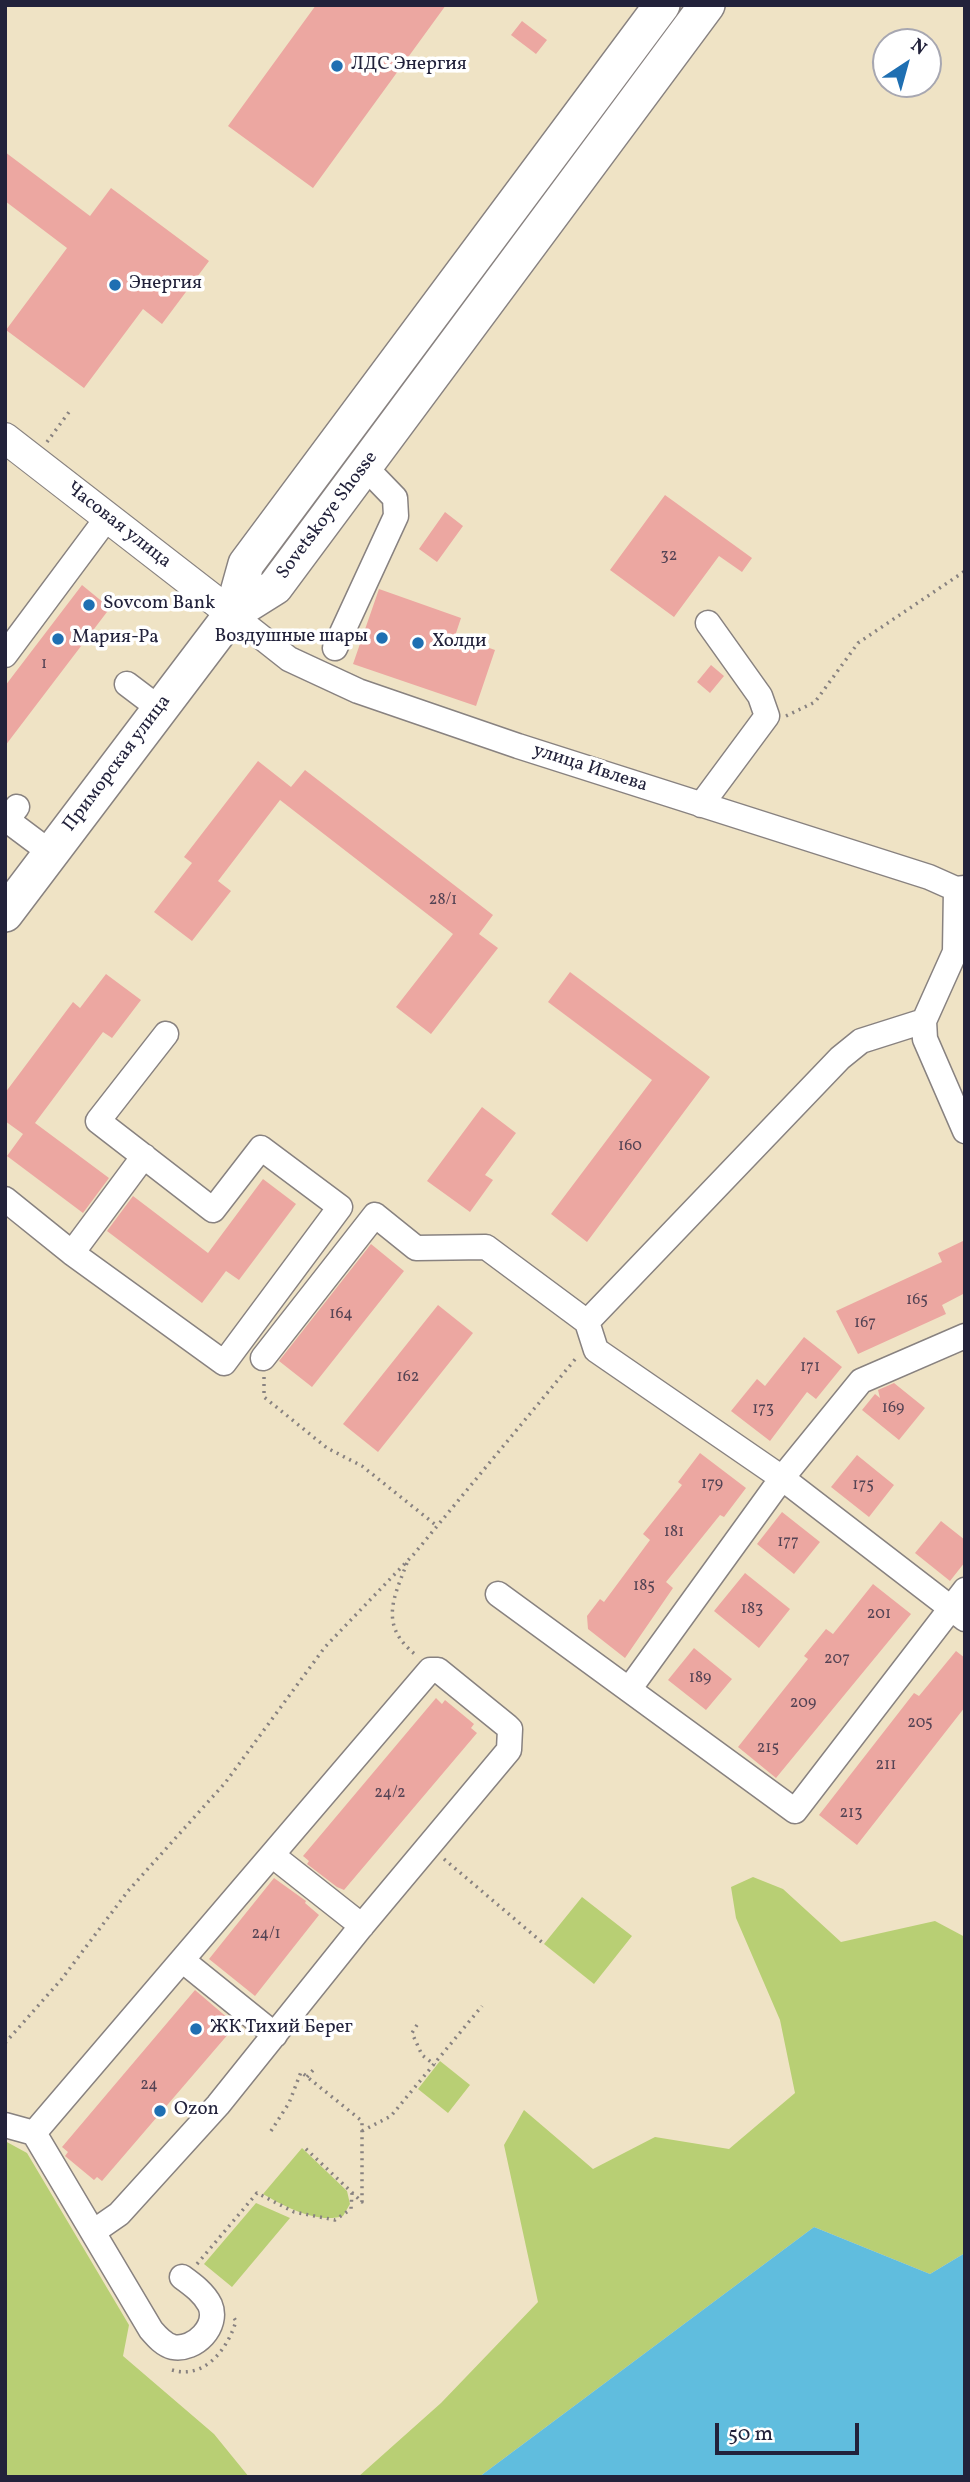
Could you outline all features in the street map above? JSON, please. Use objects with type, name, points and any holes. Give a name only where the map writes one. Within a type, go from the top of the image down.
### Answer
[{"type":"highway","name":"Sovetskoye Shosse","points":[[232,614],[246,564],[662,5]]},
{"type":"highway","name":"Sovetskoye Shosse","points":[[232,614],[275,587],[707,5]]},
{"type":"highway","name":"Приморская улица","points":[[5,914],[232,614]]},
{"type":"main road","name":"Часовая улица","points":[[5,438],[232,614]]},
{"type":"street","points":[[335,648],[396,516],[395,498],[365,467]]},
{"type":"street","points":[[5,655],[107,518]]},
{"type":"street","name":"улица Ивлева","points":[[232,614],[289,659],[358,691],[961,889]]},
{"type":"street","points":[[701,804],[767,716],[760,696],[708,623]]},
{"type":"street","points":[[127,684],[160,709]]},
{"type":"street","points":[[10,815],[51,853]]},
{"type":"street","points":[[961,889],[955,952],[924,1021],[925,1039],[965,1131]]},
{"type":"street","points":[[589,1329],[841,1058],[861,1041],[924,1021]]},
{"type":"street","points":[[5,1199],[72,1253],[224,1363],[340,1207],[261,1148],[213,1210],[98,1121],[166,1034]]},
{"type":"street","points":[[72,1253],[144,1156]]},
{"type":"street","points":[[263,1358],[374,1215],[416,1248],[486,1247],[589,1329],[596,1350],[960,1605],[795,1811],[498,1594]]},
{"type":"street","points":[[630,1688],[782,1478],[861,1381],[965,1336]]},
{"type":"street","points":[[34,2133],[433,1668],[507,1726],[510,1734],[509,1750],[362,1926],[218,2105],[119,2214],[93,2232]]},
{"type":"street","points":[[272,1855],[362,1926]]},
{"type":"street","points":[[182,1960],[275,2035]]},
{"type":"street","points":[[5,2124],[34,2133],[151,2330],[171,2346],[183,2347],[195,2343],[206,2333],[212,2320],[210,2306],[187,2274]]},
{"type":"path","points":[[49,439],[69,412]]},
{"type":"path","points":[[767,716],[783,717],[815,702],[858,643],[965,572]]},
{"type":"path","points":[[5,2043],[61,1980],[128,1891],[225,1783],[326,1647],[408,1561],[437,1526],[589,1329]]},
{"type":"path","points":[[263,1358],[264,1397],[327,1448],[362,1466],[437,1526]]},
{"type":"path","points":[[408,1561],[391,1606],[400,1642],[411,1651]]},
{"type":"path","points":[[429,1847],[544,1944]]},
{"type":"path","points":[[362,2131],[391,2116],[482,2006]]},
{"type":"path","points":[[417,2025],[412,2033],[422,2055],[435,2065]]},
{"type":"path","points":[[307,2077],[314,2069]]},
{"type":"path","points":[[271,2131],[289,2103],[301,2072],[362,2121],[362,2202],[304,2147]]},
{"type":"path","points":[[187,2274],[257,2193],[294,2212],[335,2220],[351,2209],[352,2193]]},
{"type":"path","points":[[169,2369],[178,2372],[199,2369],[217,2358],[230,2341],[236,2321],[229,2311]]},
{"type":"green space","points":[[753,1877],[783,1889],[841,1942],[935,1921],[965,1937],[965,2253],[930,2274],[814,2227],[479,2477],[358,2477],[441,2403],[538,2302],[504,2145],[524,2110],[593,2169],[655,2137],[729,2149],[795,2093],[780,2020],[736,1918],[731,1887]]},
{"type":"green space","points":[[582,1897],[632,1936],[594,1984],[544,1944]]},
{"type":"green space","points":[[440,2061],[470,2085],[448,2113],[418,2089]]},
{"type":"green space","points":[[5,2141],[27,2153],[129,2325],[123,2356],[214,2434],[249,2477],[5,2477]]},
{"type":"green space","points":[[302,2148],[347,2191],[350,2204],[343,2216],[313,2216],[291,2209],[263,2194]]},
{"type":"green space","points":[[256,2203],[290,2218],[232,2287],[204,2264]]},
{"type":"water","points":[[814,2227],[930,2274],[965,2253],[965,2477],[479,2477]]},
{"type":"building","name":"ЛДС Энергия","points":[[316,5],[446,5],[313,188],[228,126]]},
{"type":"building","points":[[522,21],[547,40],[536,54],[511,35]]},
{"type":"building","name":"Энергия","points":[[5,152],[90,216],[111,188],[209,261],[162,324],[143,309],[84,388],[6,330],[67,248],[5,201]]},
{"type":"building","points":[[665,495],[752,558],[742,572],[719,556],[674,617],[610,570]]},
{"type":"building","points":[[445,512],[463,526],[437,562],[419,549]]},
{"type":"building","points":[[82,585],[110,608],[5,746],[5,686]]},
{"type":"building","name":"Холди","points":[[379,589],[461,618],[455,636],[495,650],[476,706],[353,664]]},
{"type":"building","points":[[711,665],[724,676],[710,693],[697,682]]},
{"type":"building","points":[[258,761],[291,787],[305,770],[493,915],[479,934],[498,948],[431,1034],[396,1007],[453,934],[280,800],[218,881],[231,891],[192,941],[154,912],[192,863],[184,857]]},
{"type":"building","points":[[570,972],[710,1077],[587,1242],[551,1214],[652,1080],[548,1002]]},
{"type":"building","points":[[106,974],[141,1000],[112,1038],[103,1032],[35,1123],[109,1178],[83,1213],[7,1156],[23,1134],[5,1121],[5,1093],[73,1002],[80,1008]]},
{"type":"building","points":[[482,1107],[516,1133],[485,1175],[493,1180],[470,1212],[427,1181]]},
{"type":"building","points":[[263,1179],[296,1204],[239,1280],[226,1271],[202,1303],[107,1231],[133,1196],[208,1253]]},
{"type":"building","points":[[965,1240],[965,1293],[942,1305],[946,1314],[858,1354],[836,1311],[942,1262],[938,1253]]},
{"type":"building","points":[[371,1244],[404,1271],[312,1387],[279,1361]]},
{"type":"building","points":[[438,1305],[473,1333],[378,1452],[343,1424]]},
{"type":"building","points":[[804,1337],[842,1367],[816,1399],[807,1392],[770,1441],[731,1411],[757,1379],[765,1386]]},
{"type":"building","points":[[894,1383],[925,1408],[899,1440],[862,1410],[875,1394],[880,1398],[878,1390]]},
{"type":"building","points":[[700,1453],[746,1488],[724,1517],[720,1515],[666,1582],[673,1588],[625,1658],[588,1629],[587,1616],[600,1599],[604,1602],[650,1540],[643,1534],[682,1485],[678,1482]]},
{"type":"building","points":[[857,1455],[894,1485],[869,1517],[831,1487]]},
{"type":"building","points":[[782,1512],[820,1542],[794,1574],[757,1544]]},
{"type":"building","points":[[941,1521],[965,1540],[965,1562],[950,1581],[915,1553]]},
{"type":"building","points":[[745,1573],[790,1609],[759,1648],[714,1611]]},
{"type":"building","points":[[873,1584],[911,1614],[776,1778],[738,1747],[808,1659],[804,1656],[826,1629],[833,1634]]},
{"type":"building","points":[[694,1648],[732,1679],[706,1710],[668,1680]]},
{"type":"building","points":[[956,1651],[965,1658],[965,1707],[857,1845],[819,1815],[914,1693],[919,1696]]},
{"type":"building","points":[[436,1698],[442,1704],[445,1700],[474,1724],[471,1728],[477,1733],[344,1890],[337,1887],[307,1864],[309,1861],[303,1856]]},
{"type":"building","points":[[274,1878],[306,1901],[319,1915],[255,1996],[209,1959]]},
{"type":"building","points":[[195,1990],[236,2025],[102,2181],[97,2177],[94,2180],[65,2156],[68,2152],[62,2147]]},
{"type":"place","name":"ЛДС Энергия","points":[[337,66]]},
{"type":"place","name":"Энергия","points":[[115,285]]},
{"type":"place","name":"Sovcom Bank","points":[[89,605]]},
{"type":"place","name":"Воздушные шары","points":[[382,638]]},
{"type":"place","name":"Мария-Ра","points":[[58,639]]},
{"type":"place","name":"Холди","points":[[418,643]]},
{"type":"place","name":"ЖК Тихий Берег","points":[[196,2029]]},
{"type":"place","name":"Ozon","points":[[160,2111]]}]
